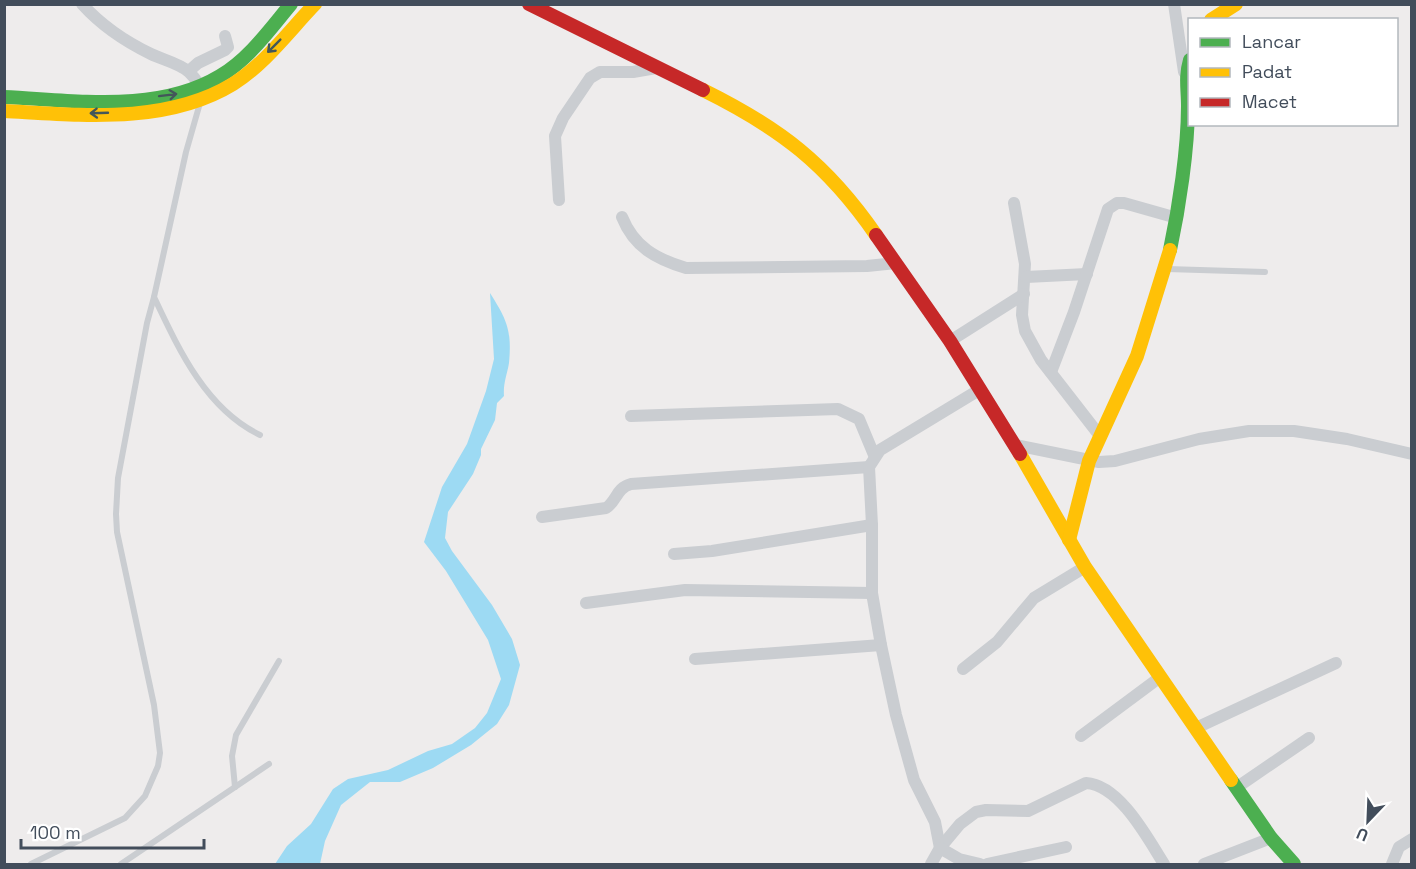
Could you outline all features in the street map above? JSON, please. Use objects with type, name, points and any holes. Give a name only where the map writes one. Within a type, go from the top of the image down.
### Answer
[{"type":"main road","points":[[4,97],[120,99],[201,93],[241,58],[291,4]]},
{"type":"main road","points":[[4,111],[130,112],[234,83],[248,72],[315,4]]},
{"type":"main road","points":[[1213,18],[1228,6]]},
{"type":"main road","points":[[534,7],[753,115],[801,148],[826,171],[859,210],[950,341],[1015,445],[1085,567],[1158,678],[1196,728],[1271,838],[1294,864]]},
{"type":"main road","points":[[1069,540],[1089,461],[1137,356],[1166,269],[1177,218],[1188,106],[1185,77],[1188,67]]},
{"type":"street","points":[[82,4],[95,18],[117,33],[151,54],[189,72],[201,93]]},
{"type":"street","points":[[1174,4],[1185,77]]},
{"type":"street","points":[[189,72],[198,63],[225,51],[228,47],[225,36]]},
{"type":"street","points":[[559,200],[555,136],[586,84],[594,74],[600,72],[633,72],[656,68]]},
{"type":"street","points":[[1014,203],[1026,277],[1025,331],[1032,346],[1100,436]]},
{"type":"street","points":[[1051,372],[1087,274],[1105,215],[1112,205],[1124,203],[1177,218]]},
{"type":"street","points":[[622,218],[636,243],[666,261],[686,268],[867,266],[896,263]]},
{"type":"street","points":[[1026,277],[1087,274]]},
{"type":"street","points":[[950,341],[1024,294]]},
{"type":"street","points":[[979,390],[874,456],[869,467],[873,525],[872,593],[896,715],[914,780],[935,822],[940,848],[959,859],[980,864]]},
{"type":"street","points":[[632,416],[838,409],[860,419],[874,456]]},
{"type":"street","points":[[1015,445],[1089,461],[1115,461],[1199,439],[1249,431],[1294,431],[1347,439],[1412,454]]},
{"type":"street","points":[[542,517],[606,508],[613,503],[620,489],[631,484],[664,484],[869,467]]},
{"type":"street","points":[[674,554],[712,551],[873,525]]},
{"type":"street","points":[[963,669],[997,642],[1034,598],[1085,567]]},
{"type":"street","points":[[586,603],[685,590],[872,593]]},
{"type":"street","points":[[695,659],[881,645]]},
{"type":"street","points":[[1196,728],[1336,663]]},
{"type":"street","points":[[1081,736],[1158,678]]},
{"type":"street","points":[[1236,788],[1310,738]]},
{"type":"street","points":[[931,864],[940,848],[960,824],[976,812],[1028,811],[1077,786],[1093,783],[1111,795],[1143,828],[1164,864]]},
{"type":"street","points":[[1204,864],[1271,838]]},
{"type":"street","points":[[1392,864],[1399,847],[1412,839]]},
{"type":"street","points":[[987,864],[1066,846]]},
{"type":"lane","points":[[32,864],[125,818],[145,796],[158,766],[160,753],[154,705],[117,532],[116,498],[147,323],[201,93]]},
{"type":"lane","points":[[1166,269],[1265,273]]},
{"type":"lane","points":[[154,297],[213,401],[243,426],[260,435]]},
{"type":"lane","points":[[235,787],[232,756],[236,735],[279,661]]},
{"type":"lane","points":[[121,864],[269,764]]},
{"type":"water","points":[[490,293],[501,311],[509,333],[509,363],[504,396],[497,403],[495,420],[481,449],[481,455],[473,474],[448,512],[445,538],[492,605],[512,639],[520,665],[509,705],[497,724],[471,745],[433,768],[400,782],[370,782],[341,805],[325,841],[320,864],[275,864],[287,846],[311,824],[333,789],[348,779],[388,770],[428,751],[452,744],[475,728],[487,713],[501,679],[488,640],[446,571],[424,542],[442,487],[467,444],[486,391],[494,359]]},
{"type":"traffic: fast","points":[[4,97],[115,102],[170,96],[196,88],[231,69],[258,43],[291,4]]},
{"type":"traffic: fast","points":[[1188,66],[1188,106]]},
{"type":"traffic: fast","points":[[1188,106],[1188,123]]},
{"type":"traffic: fast","points":[[1170,250],[1180,197],[1188,123]]},
{"type":"traffic: fast","points":[[1231,780],[1271,838],[1294,864]]},
{"type":"traffic: slow","points":[[4,111],[122,114],[151,112],[207,97],[233,84],[256,67],[315,4]]},
{"type":"traffic: slow","points":[[1214,18],[1236,4]]},
{"type":"traffic: slow","points":[[703,90],[756,119],[800,150],[839,188],[876,235]]},
{"type":"traffic: slow","points":[[1069,540],[1089,461],[1137,356],[1170,250]]},
{"type":"traffic: slow","points":[[1020,454],[1085,567],[1231,780]]},
{"type":"traffic: jam","points":[[529,4],[703,90]]},
{"type":"traffic: jam","points":[[876,235],[950,341],[1020,454]]}]
